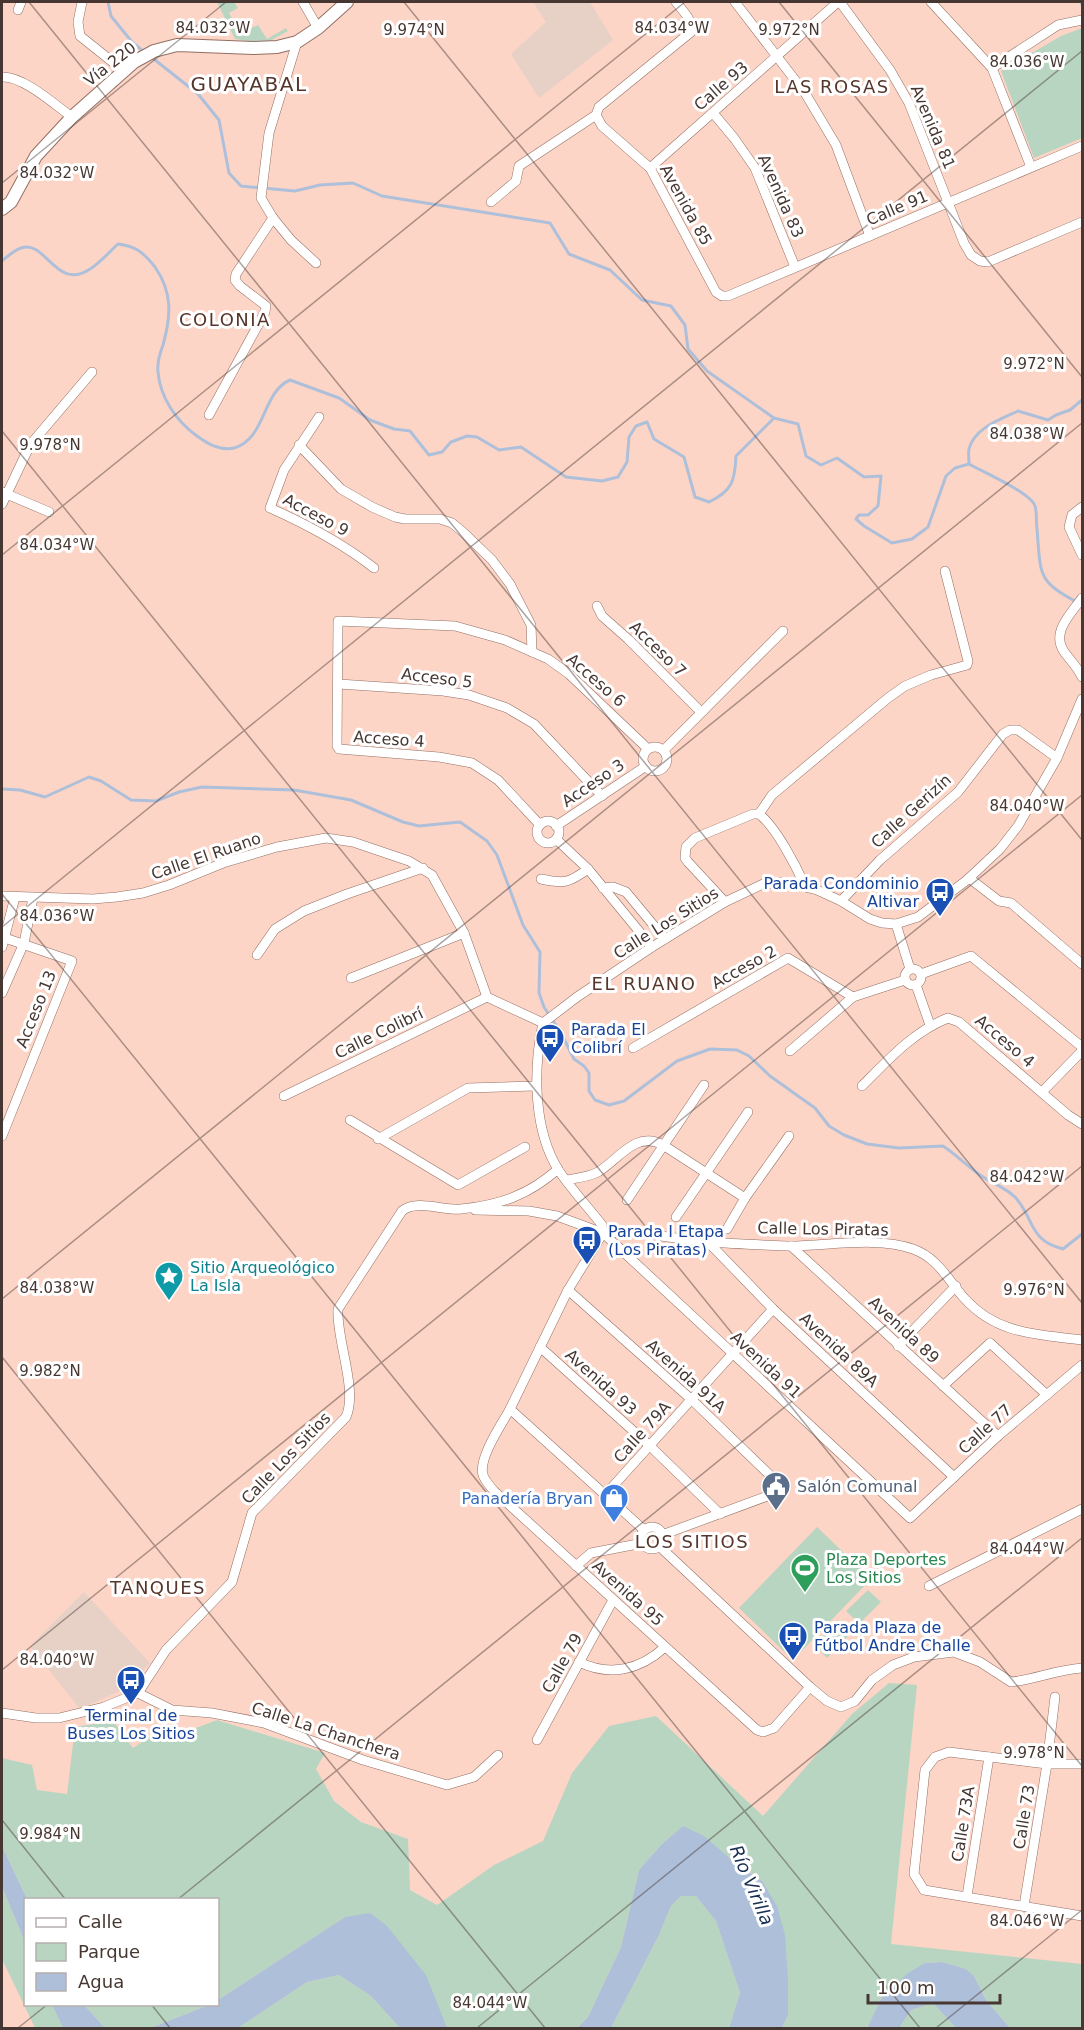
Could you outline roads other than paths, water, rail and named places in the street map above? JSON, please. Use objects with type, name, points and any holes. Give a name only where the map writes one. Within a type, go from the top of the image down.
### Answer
[{"type":"main road","name":"Vía 220","points":[[2,209],[11,202],[36,156],[72,117],[134,62],[154,51],[177,45],[254,48],[277,47],[297,42],[318,28],[347,2]]},
{"type":"street","points":[[82,2],[78,22],[80,36],[124,71]]},
{"type":"street","points":[[303,2],[318,28]]},
{"type":"street","points":[[490,202],[516,181],[519,165],[598,111],[691,32],[691,22],[676,2]]},
{"type":"street","points":[[735,2],[805,93],[836,145],[870,236]]},
{"type":"street","name":"Calle 93","points":[[650,168],[839,2]]},
{"type":"street","name":"Avenida 81","points":[[839,2],[890,70],[909,103],[964,243],[971,255],[980,261],[988,262],[1083,222]]},
{"type":"street","points":[[931,2],[992,68],[1030,167]]},
{"type":"street","points":[[992,68],[1059,25],[1083,20]]},
{"type":"street","points":[[297,42],[269,134],[261,198],[273,218],[291,240],[316,263]]},
{"type":"street","points":[[2,77],[10,77],[28,87],[72,117]]},
{"type":"street","name":"Avenida 85","points":[[598,111],[602,126],[650,168],[716,292],[722,296]]},
{"type":"street","name":"Avenida 83","points":[[712,113],[734,138],[755,168],[795,267]]},
{"type":"street","name":"Calle 91","points":[[722,296],[728,296],[1083,146]]},
{"type":"street","points":[[209,415],[265,312],[266,306],[240,286],[236,280],[236,274],[273,218]]},
{"type":"street","points":[[2,504],[4,493],[30,445],[92,372]]},
{"type":"street","name":"Acceso 9","points":[[319,417],[284,470],[270,508],[313,527],[358,555],[374,568]]},
{"type":"street","points":[[299,445],[341,489],[372,507],[405,519],[440,519],[452,523],[464,533],[492,560],[510,584],[531,625],[532,652]]},
{"type":"street","points":[[4,493],[49,512]]},
{"type":"street","points":[[1083,507],[1072,514],[1069,527],[1083,555]]},
{"type":"street","points":[[759,814],[772,795],[888,698],[914,682],[967,665],[968,661],[945,571]]},
{"type":"street","points":[[1083,598],[1060,630],[1059,640],[1063,650],[1083,677]]},
{"type":"street","name":"Acceso 7","points":[[597,606],[602,616],[701,712]]},
{"type":"street","name":"Acceso 6","points":[[338,621],[455,626],[505,640],[548,659],[569,674],[648,749]]},
{"type":"street","name":"Acceso 4","points":[[338,621],[337,746],[339,749],[439,757],[472,763],[498,780],[540,825]]},
{"type":"street","points":[[664,750],[783,631]]},
{"type":"street","name":"Acceso 5","points":[[339,684],[443,691],[469,695],[507,708],[534,724],[602,796]]},
{"type":"street","points":[[910,969],[896,924],[918,917],[969,878],[1000,849],[1018,826],[1057,758],[1083,699]]},
{"type":"street","name":"Calle Gerizín","points":[[841,901],[880,860],[958,792],[1003,734],[1010,730],[1018,730],[1057,758]]},
{"type":"street","points":[[654,747],[664,750],[667,761],[663,768],[656,770],[646,766],[644,755],[648,749],[654,747]]},
{"type":"street","name":"Acceso 3","points":[[556,826],[646,766]]},
{"type":"street","points":[[759,814],[770,825],[805,886]]},
{"type":"street","points":[[725,903],[685,858],[686,847],[695,838],[721,826],[748,815],[759,814]]},
{"type":"street","points":[[550,822],[556,826],[559,832],[556,839],[546,842],[539,838],[537,831],[540,825],[550,822]]},
{"type":"street","name":"Calle El Ruano","points":[[2,896],[93,899],[143,893],[277,847],[326,838],[353,842],[423,868],[437,880],[464,933],[487,998]]},
{"type":"street","points":[[556,839],[588,869],[652,947]]},
{"type":"street","points":[[257,955],[275,929],[304,911],[423,868]]},
{"type":"street","points":[[541,879],[558,883],[570,882],[588,869]]},
{"type":"street","points":[[969,878],[999,901],[1011,903],[1083,964]]},
{"type":"street","name":"Calle Los Sitios","points":[[543,1023],[577,997],[652,947],[725,903],[763,884],[784,882],[805,886],[841,901],[870,920],[896,924]]},
{"type":"street","points":[[603,888],[613,887],[626,892],[665,939]]},
{"type":"street","points":[[15,897],[3,940],[24,943]]},
{"type":"street","points":[[2,993],[24,943],[33,898]]},
{"type":"street","points":[[351,978],[464,933]]},
{"type":"street","name":"Acceso 13","points":[[2,1136],[72,961],[24,943]]},
{"type":"street","points":[[921,974],[971,956],[1083,1049],[1042,1092],[1068,1115],[1083,1124]]},
{"type":"street","name":"Acceso 2","points":[[633,1048],[788,958],[853,996]]},
{"type":"street","points":[[910,969],[915,969],[921,974]]},
{"type":"street","points":[[905,980],[906,972],[910,969]]},
{"type":"street","points":[[916,985],[920,982],[921,974]]},
{"type":"street","points":[[905,980],[908,984],[916,985]]},
{"type":"street","points":[[790,1051],[853,996],[905,980]]},
{"type":"street","points":[[862,1086],[884,1063],[930,1025],[916,985]]},
{"type":"street","points":[[487,998],[543,1023],[537,1057],[536,1086],[548,1149],[558,1169],[602,1225],[603,1233],[568,1290],[510,1408],[644,1530]]},
{"type":"street","name":"Calle Colibrí","points":[[284,1096],[487,998]]},
{"type":"street","name":"Acceso 4","points":[[930,1025],[948,1018],[960,1022],[1042,1092]]},
{"type":"street","points":[[627,1200],[704,1085]]},
{"type":"street","points":[[378,1138],[468,1088],[536,1086]]},
{"type":"street","points":[[676,1217],[748,1112]]},
{"type":"street","points":[[350,1120],[458,1185],[525,1147]]},
{"type":"street","points":[[727,1229],[745,1198],[789,1136]]},
{"type":"street","points":[[566,1180],[593,1174],[625,1150],[641,1142],[656,1141],[745,1198]]},
{"type":"street","name":"Calle Los Sitios","points":[[138,1693],[166,1650],[232,1582],[252,1513],[346,1417],[349,1410],[348,1383],[337,1312],[345,1296],[404,1209],[417,1206],[460,1209],[508,1200],[535,1188],[558,1169]]},
{"type":"street","points":[[460,1209],[530,1211],[557,1216],[603,1233]]},
{"type":"street","name":"Calle Los Piratas","points":[[603,1233],[625,1231],[708,1242],[791,1246],[879,1243],[903,1246],[927,1256],[942,1269],[965,1298],[988,1319],[1022,1333],[1083,1340]]},
{"type":"street","name":"Avenida 91","points":[[603,1233],[910,1518]]},
{"type":"street","name":"Avenida 89A","points":[[708,1242],[774,1310],[954,1477]]},
{"type":"street","name":"Avenida 89","points":[[791,1246],[998,1436]]},
{"type":"street","points":[[898,1346],[956,1286]]},
{"type":"street","name":"Avenida 91A","points":[[568,1290],[692,1400],[776,1479],[779,1488],[773,1494],[720,1514]]},
{"type":"street","name":"Calle 79A","points":[[605,1495],[774,1310]]},
{"type":"street","points":[[943,1386],[990,1343],[1047,1395]]},
{"type":"street","name":"Avenida 93","points":[[540,1347],[650,1446],[720,1514]]},
{"type":"street","name":"Calle 77","points":[[910,1518],[998,1436],[1083,1365]]},
{"type":"street","name":"Avenida 95","points":[[510,1408],[482,1466],[483,1474],[494,1491],[751,1725],[763,1732],[774,1728],[810,1687]]},
{"type":"street","points":[[929,1586],[1083,1509]]},
{"type":"street","points":[[662,1535],[720,1514]]},
{"type":"street","points":[[659,1546],[652,1549],[643,1543],[641,1536],[644,1530],[652,1527],[660,1531],[662,1535]]},
{"type":"street","points":[[659,1546],[662,1535]]},
{"type":"street","points":[[576,1566],[591,1554],[643,1543]]},
{"type":"street","points":[[659,1546],[810,1687],[827,1701],[841,1707],[855,1701],[872,1680],[893,1665],[914,1657],[954,1652],[980,1662],[1011,1682],[1030,1680],[1057,1671],[1083,1668]]},
{"type":"street","name":"Calle 79","points":[[537,1740],[613,1600]]},
{"type":"street","points":[[579,1662],[600,1670],[626,1668],[646,1662],[665,1647]]},
{"type":"street","points":[[2,1713],[36,1718],[59,1718],[104,1707],[138,1693]]},
{"type":"street","name":"Calle La Chanchera","points":[[138,1693],[172,1710],[212,1713],[264,1723],[363,1760],[447,1785],[474,1777],[498,1755]]},
{"type":"street","name":"Calle 73","points":[[1024,1906],[1047,1764],[1055,1697]]},
{"type":"street","points":[[1083,1764],[1047,1764],[949,1752],[935,1757],[925,1770],[914,1874],[924,1890],[932,1893],[967,1896],[1083,1916]]},
{"type":"street","name":"Calle 73A","points":[[967,1896],[989,1757]]},
{"type":"water","name":"Río Virilla","points":[[683,1826],[704,1836],[735,1863],[762,1881],[777,1906],[785,1935],[788,1981],[788,2015],[782,2028],[729,2028],[740,1993],[716,1921],[696,1896],[681,1896],[671,1906],[659,1935],[611,2028],[577,2028],[588,2017],[621,1947],[639,1870],[662,1844]]},
{"type":"water","points":[[2,1846],[27,1898],[24,1898],[24,1940],[2,1887]]},
{"type":"water","points":[[370,1913],[387,1926],[426,1975],[447,2028],[400,2028],[371,1996],[339,1975],[307,1982],[238,2028],[150,2028],[206,2006],[219,2006],[219,1999],[345,1917]]},
{"type":"water","points":[[942,1962],[966,1969],[974,1976],[986,2000],[1010,2028],[956,2028],[933,2003],[911,2010],[899,2028],[867,2028],[881,1999],[908,1973],[925,1963]]},
{"type":"water","points":[[52,2006],[85,2006],[105,2028],[63,2028]]},
{"type":"waterway","points":[[108,2],[111,16],[132,42],[144,52]]},
{"type":"waterway","points":[[150,56],[198,94],[219,120],[229,173],[241,186],[295,191],[320,185],[353,183],[382,196],[550,223],[569,254],[610,270],[642,300],[671,306],[685,325],[688,349],[707,371],[774,418],[798,424],[806,456],[821,465],[837,458],[864,477],[881,476],[878,506],[868,515],[859,515],[856,519],[892,543],[912,539],[928,527],[946,476],[955,468],[969,464],[1016,489],[1035,506],[1039,558],[1044,576],[1057,590],[1082,605]]},
{"type":"waterway","points":[[2,261],[18,249],[30,247],[60,270],[68,274],[78,274],[94,267],[118,244],[130,246],[143,254],[155,267],[168,295],[168,324],[158,366],[162,390],[170,408],[182,423],[201,439],[219,448],[229,449],[244,443],[258,426],[274,394],[290,380],[339,398],[370,420],[394,429],[410,431],[429,455],[442,452],[451,442],[467,436],[477,437],[499,450],[521,447],[566,477],[602,481],[618,477],[627,462],[629,437],[636,426],[647,422],[654,439],[684,457],[695,497],[709,502],[723,494],[731,484],[735,472],[736,456],[774,418]]},
{"type":"waterway","points":[[969,464],[969,451],[976,435],[996,421],[1018,411],[1048,420],[1070,410],[1082,400]]},
{"type":"waterway","points":[[2,789],[20,790],[45,797],[89,777],[101,781],[131,800],[156,801],[179,792],[202,787],[294,790],[351,800],[403,822],[419,826],[460,822],[487,841],[497,855],[523,925],[540,952],[539,993],[544,1007],[574,1059],[589,1073],[589,1091],[595,1100],[609,1105],[624,1101],[677,1061],[710,1049],[737,1050],[749,1056],[770,1076],[815,1108],[829,1126],[844,1135],[867,1144],[899,1148],[943,1146],[987,1180],[1015,1197],[1033,1228],[1044,1240],[1063,1249],[1082,1234]]},
{"type":"place","name":"Parada Condominio Altivar","points":[[940,918]]},
{"type":"place","name":"Parada El Colibrí","points":[[550,1064]]},
{"type":"place","name":"Parada I Etapa (Los Piratas)","points":[[587,1266]]},
{"type":"place","name":"Sitio Arqueológico La Isla","points":[[169,1302]]},
{"type":"place","name":"Salón Comunal","points":[[776,1512]]},
{"type":"place","name":"Panadería Bryan","points":[[614,1524]]},
{"type":"place","name":"Plaza Deportes Los Sitios","points":[[805,1594]]},
{"type":"place","name":"Parada Plaza de Fútbol Andre Challe","points":[[793,1662]]},
{"type":"place","name":"Terminal de Buses Los Sitios","points":[[131,1706]]},
{"type":"district","name":"GUAYABAL","points":[[249,84]]},
{"type":"district","name":"LAS ROSAS","points":[[832,86]]},
{"type":"district","name":"COLONIA","points":[[225,319]]},
{"type":"district","name":"EL RUANO","points":[[644,983]]},
{"type":"district","name":"LOS SITIOS","points":[[692,1541]]},
{"type":"district","name":"TANQUES","points":[[158,1587]]}]
